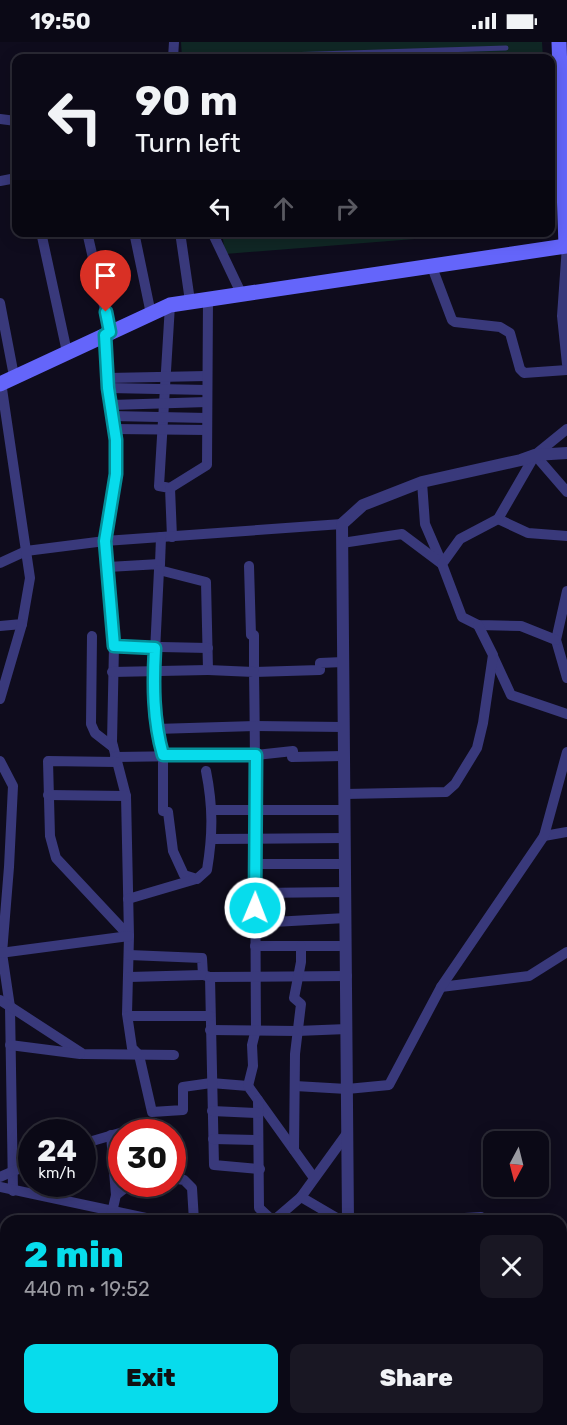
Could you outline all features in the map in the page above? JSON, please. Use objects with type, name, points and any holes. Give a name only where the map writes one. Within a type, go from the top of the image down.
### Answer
[{"type":"main road","points":[[5,381],[170,305],[567,246],[561,164],[559,42]]},
{"type":"street","points":[[42,237],[67,352]]},
{"type":"street","points":[[88,237],[107,334],[108,383],[114,429],[116,474],[105,541],[114,646],[112,672],[114,755],[126,796],[128,1016],[132,1047],[139,1055],[153,1119]]},
{"type":"street","points":[[135,237],[151,314]]},
{"type":"street","points":[[181,237],[190,301]]},
{"type":"street","points":[[214,237],[241,293]]},
{"type":"street","points":[[567,246],[565,306],[562,316],[567,364]]},
{"type":"street","points":[[432,267],[452,320],[459,324],[500,327],[510,333],[520,369],[524,373],[567,370]]},
{"type":"street","points":[[170,305],[159,486],[170,488],[207,465],[208,298]]},
{"type":"street","points":[[0,303],[5,381],[30,578],[22,624],[0,699]]},
{"type":"street","points":[[108,383],[166,376],[207,376]]},
{"type":"street","points":[[108,383],[165,390],[207,390]]},
{"type":"street","points":[[111,411],[164,403],[207,402]]},
{"type":"street","points":[[111,411],[163,417],[207,418]]},
{"type":"street","points":[[114,429],[207,430]]},
{"type":"street","points":[[442,564],[460,538],[498,519],[535,455],[567,429]]},
{"type":"street","points":[[0,563],[26,551],[105,541],[342,524],[363,505],[422,482],[535,455],[567,453]]},
{"type":"street","points":[[535,455],[567,492]]},
{"type":"street","points":[[422,482],[425,524],[462,617],[478,625],[521,626],[556,640]]},
{"type":"street","points":[[170,488],[167,537],[160,567],[155,648],[156,729],[163,755],[163,811],[168,813],[173,851],[184,875],[197,879]]},
{"type":"street","points":[[498,519],[528,533],[567,536]]},
{"type":"street","points":[[342,524],[348,1215]]},
{"type":"street","points":[[342,543],[402,534],[442,564]]},
{"type":"street","points":[[249,566],[251,635],[254,634],[257,809],[256,1029],[252,1045],[253,1066],[248,1086],[314,1178]]},
{"type":"street","points":[[108,567],[160,567],[206,582],[208,670]]},
{"type":"street","points":[[567,591],[556,640],[567,678]]},
{"type":"street","points":[[0,626],[22,624]]},
{"type":"street","points":[[478,625],[511,695],[567,714]]},
{"type":"street","points":[[92,636],[91,724],[95,733],[114,755]]},
{"type":"street","points":[[114,646],[208,648]]},
{"type":"street","points":[[345,794],[446,792],[455,784],[477,748],[493,655]]},
{"type":"street","points":[[112,672],[320,670],[321,663],[343,662]]},
{"type":"street","points":[[156,729],[255,726],[344,727]]},
{"type":"street","points":[[129,936],[56,858],[50,836],[48,761],[114,755],[256,755],[292,751],[292,757],[344,756]]},
{"type":"street","points":[[296,1086],[347,1089],[389,1084],[441,987],[544,836],[564,775],[567,753]]},
{"type":"street","points":[[0,761],[12,786],[9,867],[1,954],[10,1007],[13,1191]]},
{"type":"street","points":[[128,899],[197,879],[207,870],[212,839],[212,810],[206,771]]},
{"type":"street","points":[[48,795],[126,796]]},
{"type":"street","points":[[212,810],[345,810]]},
{"type":"street","points":[[544,836],[567,832]]},
{"type":"street","points":[[212,839],[345,838]]},
{"type":"street","points":[[256,864],[345,864]]},
{"type":"street","points":[[256,892],[346,892]]},
{"type":"street","points":[[255,922],[346,918]]},
{"type":"street","points":[[1,954],[129,936]]},
{"type":"street","points":[[255,946],[346,946]]},
{"type":"street","points":[[294,1150],[297,1031],[301,1004],[294,998],[302,946]]},
{"type":"street","points":[[441,987],[530,976],[567,952]]},
{"type":"street","points":[[129,956],[202,958],[210,1016],[213,1165],[260,1169]]},
{"type":"street","points":[[129,977],[346,976]]},
{"type":"street","points":[[0,1000],[83,1054]]},
{"type":"street","points":[[128,1016],[210,1016]]},
{"type":"street","points":[[210,1030],[347,1029]]},
{"type":"street","points":[[10,1045],[83,1054],[174,1055]]},
{"type":"street","points":[[161,1119],[183,1110],[183,1087],[210,1083],[248,1086]]},
{"type":"street","points":[[258,1100],[259,1208],[267,1215]]},
{"type":"street","points":[[212,1111],[258,1113]]},
{"type":"street","points":[[280,1215],[301,1197],[348,1132]]},
{"type":"street","points":[[213,1139],[258,1140]]},
{"type":"street","points":[[0,1178],[18,1168]]},
{"type":"street","points":[[186,1182],[192,1188],[194,1215]]},
{"type":"street","points":[[0,1187],[107,1215]]},
{"type":"street","points":[[111,1215],[116,1197]]},
{"type":"street","points":[[301,1197],[332,1215]]},
{"type":"lane","points":[[316,54],[506,48]]},
{"type":"green space","points":[[181,42],[542,42],[543,54],[182,54]]},
{"type":"green space","points":[[223,237],[440,237],[225,254]]},
{"type":"route","points":[[106,312],[110,332],[105,335],[108,388],[116,440],[116,474],[105,541],[114,646],[155,648],[156,729],[163,755],[256,755],[255,908]]}]
